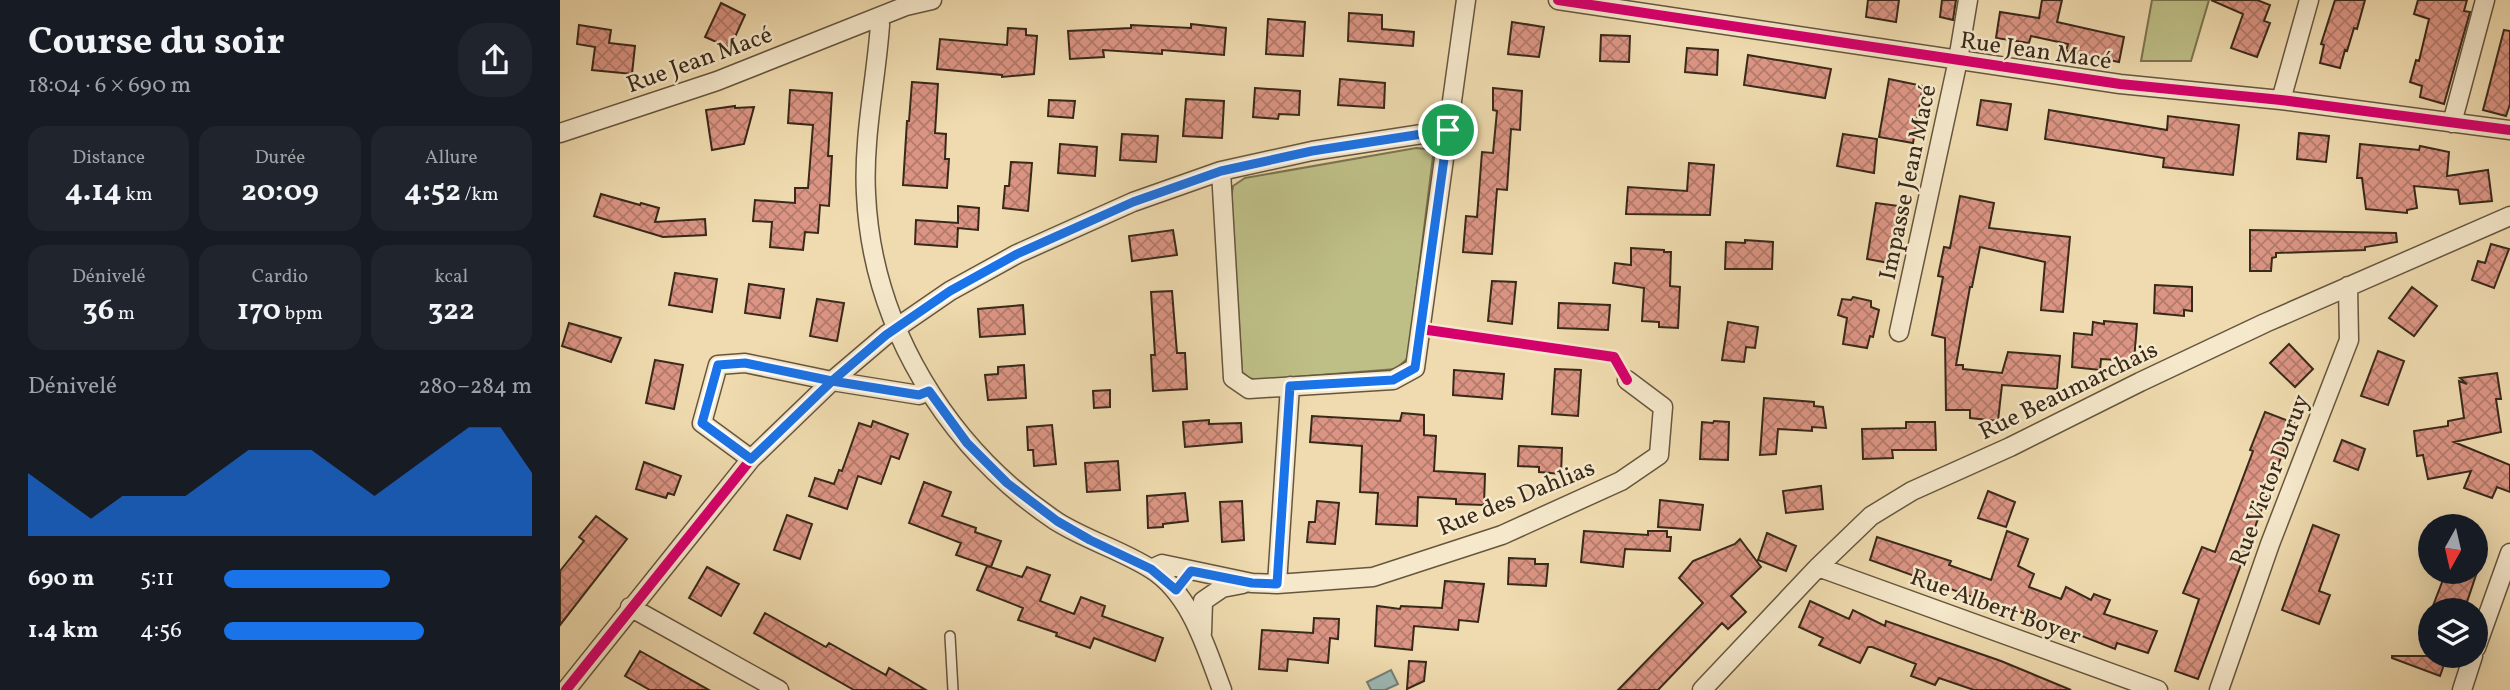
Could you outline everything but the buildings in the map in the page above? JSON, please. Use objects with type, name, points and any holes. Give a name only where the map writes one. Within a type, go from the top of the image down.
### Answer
[{"type":"street","name":"Rue Jean Macé","points":[[560,133],[717,81],[906,6],[932,0]]},
{"type":"street","points":[[1221,171],[1233,378],[1249,389],[1393,380],[1415,368],[1466,0]]},
{"type":"street","name":"Rue Jean Macé","points":[[1558,0],[2120,84],[2281,100],[2510,130]]},
{"type":"street","name":"Impasse Jean Macé","points":[[1899,332],[1958,60],[1968,0]]},
{"type":"street","points":[[2281,100],[2309,0]]},
{"type":"street","points":[[2452,123],[2484,0]]},
{"type":"street","name":"Rue des Dahlias","points":[[879,17],[876,77],[866,140],[866,192],[868,223],[878,277],[895,330],[929,391],[967,443],[1007,483],[1057,521],[1151,569],[1176,590]]},
{"type":"street","points":[[566,690],[751,459],[832,381],[886,335],[950,291],[1017,254],[1133,202],[1221,171],[1312,151],[1448,130]]},
{"type":"street","name":"Rue Beaumarchais","points":[[1702,690],[1818,567],[1871,516],[1912,491],[2010,447],[2252,328],[2510,216]]},
{"type":"street","name":"Rue Victor Duruy","points":[[2219,690],[2270,544],[2349,340],[2348,286]]},
{"type":"street","points":[[751,459],[702,423],[718,365],[745,363],[919,395],[929,391]]},
{"type":"street","name":"Rue des Dahlias","points":[[1151,569],[1162,565],[1252,583],[1277,584],[1373,577],[1502,535],[1621,481],[1659,455],[1663,407],[1628,380]]},
{"type":"street","points":[[1277,584],[1290,386]]},
{"type":"street","points":[[2488,614],[2510,553]]},
{"type":"street","name":"Rue Albert Boyer","points":[[1818,567],[2158,690]]},
{"type":"street","points":[[1191,571],[1176,590],[1189,611],[1222,690]]},
{"type":"street","name":"Rue des Dahlias","points":[[1202,640],[1203,601],[1222,588],[1252,583]]},
{"type":"street","points":[[630,607],[779,690]]},
{"type":"street","points":[[2462,690],[2469,668]]},
{"type":"lane","points":[[950,636],[953,690]]},
{"type":"green space","points":[[2152,0],[2209,0],[2191,61],[2141,61]]},
{"type":"green space","points":[[1416,148],[1427,149],[1433,156],[1408,358],[1396,369],[1257,380],[1249,378],[1242,372],[1231,199],[1233,186],[1245,178]]},
{"type":"water","points":[[1391,670],[1398,684],[1385,690],[1371,690],[1367,682]]},
{"type":"cycle path","points":[[1558,0],[2120,84],[2281,100],[2510,130]]},
{"type":"cycle path","points":[[566,690],[751,459],[832,381],[886,335],[950,291],[1017,254],[1133,202],[1221,171],[1312,151],[1448,130]]},
{"type":"cycle path","points":[[1421,329],[1614,357],[1627,380]]},
{"type":"route","points":[[1448,130],[1312,151],[1221,171],[1133,202],[1017,254],[950,291],[886,335],[832,381],[745,363],[718,365],[702,423],[751,459],[832,381],[919,395],[929,391],[967,443],[1007,483],[1057,521],[1151,569],[1176,590],[1191,571],[1252,583],[1277,584],[1290,386],[1393,380],[1415,368],[1448,130]]}]
